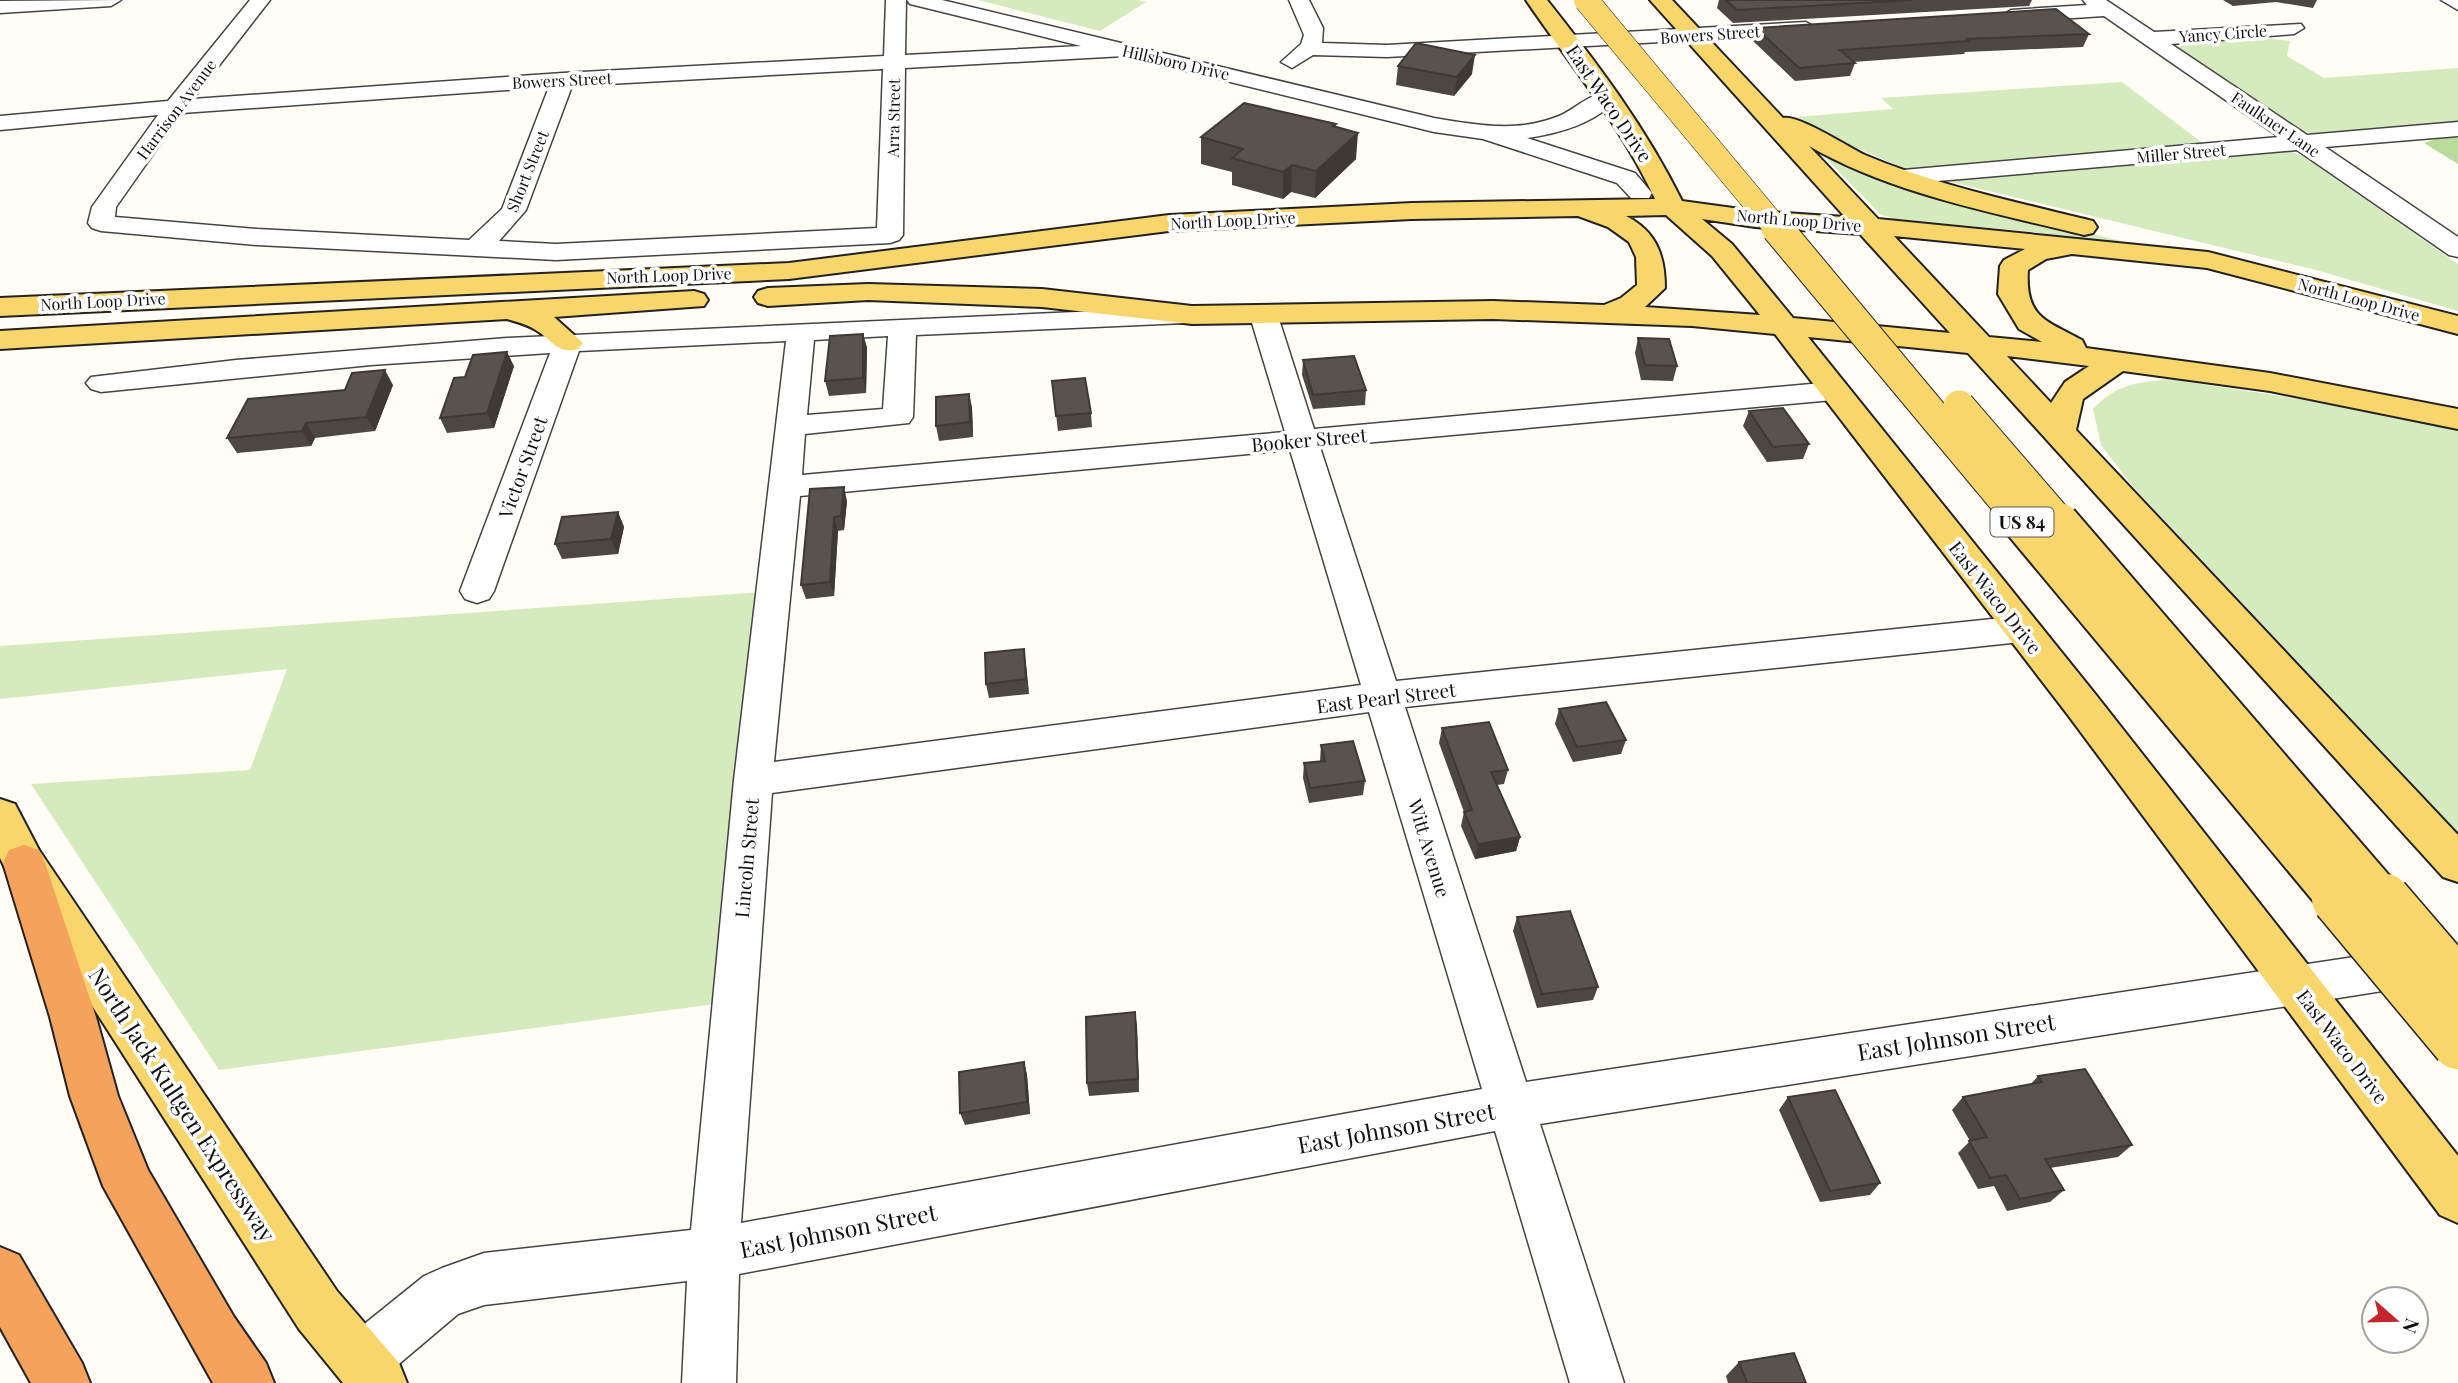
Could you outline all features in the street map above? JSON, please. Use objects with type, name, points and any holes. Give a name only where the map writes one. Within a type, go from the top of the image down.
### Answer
[{"type":"highway","points":[[24,863],[73,1017],[94,1096],[129,1186],[246,1383]]},
{"type":"highway","points":[[0,1274],[62,1383]]},
{"type":"main road","name":"East Waco Drive","points":[[1536,0],[1570,43],[1647,155],[1656,200],[1722,250],[1783,325],[2021,629],[2458,1197]]},
{"type":"main road","name":"US 84","points":[[1586,0],[2458,1044]]},
{"type":"main road","name":"US 84","points":[[1608,0],[2458,984]]},
{"type":"main road","points":[[1660,0],[2458,864]]},
{"type":"main road","points":[[1755,104],[1816,141],[1903,177],[1992,204],[2208,260]]},
{"type":"main road","name":"North Loop Drive","points":[[0,306],[789,271],[1169,223],[1412,211],[1568,208],[1656,200],[1755,219],[1868,226],[2208,260],[2458,325]]},
{"type":"main road","points":[[1568,208],[1607,217],[1634,232],[1647,244],[1653,264],[1651,288],[1608,314]]},
{"type":"main road","points":[[1722,250],[1739,229],[1755,219]]},
{"type":"main road","points":[[2078,247],[2039,252],[2014,265],[2011,294],[2029,323],[2065,344],[2118,361]]},
{"type":"main road","name":"North Loop Drive","points":[[0,340],[868,292],[1042,298],[1192,315],[1429,310],[1608,314],[1783,325],[1976,342],[2270,382],[2458,419]]},
{"type":"main road","points":[[0,295],[97,302]]},
{"type":"main road","points":[[507,311],[537,317],[555,327],[568,342]]},
{"type":"main road","points":[[0,364],[56,347],[120,334]]},
{"type":"main road","points":[[2060,433],[2060,411],[2068,394],[2118,361]]},
{"type":"main road","name":"North Jack Kultgen Expressway","points":[[0,816],[24,863],[318,1310],[370,1372]]},
{"type":"street","points":[[0,7],[111,0]]},
{"type":"street","name":"Harrison Avenue","points":[[101,223],[104,207],[176,106],[260,0]]},
{"type":"street","name":"Arra Street","points":[[890,235],[896,0]]},
{"type":"street","name":"Hillsboro Drive","points":[[917,0],[1434,125],[1487,133],[1626,178],[1656,200]]},
{"type":"street","points":[[1263,82],[1311,49],[1315,35],[1299,0]]},
{"type":"street","points":[[2451,0],[2458,4]]},
{"type":"street","points":[[1983,17],[2101,5]]},
{"type":"street","name":"Faulkner Lane","points":[[2101,5],[2458,249]]},
{"type":"street","name":"Bowers Street","points":[[1311,49],[1387,51],[1570,43],[1831,26]]},
{"type":"street","name":"Yancy Circle","points":[[2151,39],[2294,28]]},
{"type":"street","name":"Bowers Street","points":[[0,123],[176,106],[562,80],[1125,50]]},
{"type":"street","name":"Short Street","points":[[474,249],[501,227],[514,210],[562,80]]},
{"type":"street","points":[[1487,133],[1553,128],[1579,117],[1605,97]]},
{"type":"street","name":"Hillsboro Drive","points":[[1434,125],[1466,139],[1656,200]]},
{"type":"street","name":"Miller Street","points":[[1903,177],[2458,129]]},
{"type":"street","name":"North Loop Drive","points":[[101,223],[244,236],[556,252],[890,235]]},
{"type":"street","name":"Witt Avenue","points":[[1263,313],[1597,1383]]},
{"type":"street","name":"North Loop Drive","points":[[100,383],[257,365],[568,342],[1192,315]]},
{"type":"street","points":[[792,426],[899,447],[902,329]]},
{"type":"street","name":"Lincoln Street","points":[[709,1383],[714,1253],[753,780],[801,334]]},
{"type":"street","name":"Victor Street","points":[[477,591],[568,342]]},
{"type":"street","name":"Booker Street","points":[[786,487],[899,447],[1302,439],[1833,391]]},
{"type":"street","name":"East Pearl Street","points":[[753,780],[1383,696],[2021,629]]},
{"type":"street","name":"East Johnson Street","points":[[370,1372],[442,1294],[484,1279],[714,1253],[1511,1107],[2295,983],[2458,961]]},
{"type":"green space","points":[[978,0],[1137,0],[1146,2],[1100,31]]},
{"type":"green space","points":[[2257,37],[2290,41],[2287,56],[2324,78],[2458,68],[2458,122],[2316,134],[2303,131],[2179,48],[2183,43]]},
{"type":"green space","points":[[2122,82],[2209,148],[1908,170],[1852,146],[1797,117],[1893,109],[1881,98]]},
{"type":"green space","points":[[2450,134],[2458,138],[2458,164],[2424,143]]},
{"type":"green space","points":[[1816,148],[1966,203],[2142,246],[2033,232],[1894,219],[1880,214]]},
{"type":"green space","points":[[2286,150],[2303,156],[2458,264],[2458,311],[2316,270],[1951,182],[1955,177]]},
{"type":"green space","points":[[2168,379],[2373,410],[2458,427],[2458,832],[2134,488],[2101,445],[2093,409],[2110,394],[2127,386]]},
{"type":"green space","points":[[763,592],[715,1004],[219,1070],[31,784],[250,770],[287,669],[0,699],[0,646]]},
{"type":"building","points":[[1726,0],[1913,0],[1737,10]]},
{"type":"building","points":[[2056,9],[2089,34],[1967,39],[1969,41],[1840,50],[1855,63],[1799,68],[1756,28]]},
{"type":"building","points":[[1416,43],[1475,55],[1457,77],[1398,66]]},
{"type":"building","points":[[1244,103],[1336,124],[1333,126],[1358,133],[1316,171],[1292,165],[1283,172],[1232,158],[1243,149],[1201,137]]},
{"type":"building","points":[[863,334],[863,378],[825,381],[830,336]]},
{"type":"building","points":[[1638,338],[1669,339],[1677,366],[1645,365]]},
{"type":"building","points":[[507,352],[487,413],[440,418],[454,378],[465,377],[473,355]]},
{"type":"building","points":[[1354,356],[1366,390],[1313,395],[1303,360]]},
{"type":"building","points":[[385,370],[366,417],[306,423],[302,431],[227,438],[248,399],[345,390],[352,373]]},
{"type":"building","points":[[1085,378],[1091,413],[1056,416],[1052,381]]},
{"type":"building","points":[[969,394],[970,422],[936,426],[936,397]]},
{"type":"building","points":[[1783,408],[1809,444],[1773,447],[1749,411]]},
{"type":"building","points":[[844,487],[841,516],[834,517],[830,582],[801,585],[810,489]]},
{"type":"building","points":[[618,512],[611,539],[555,544],[562,517]]},
{"type":"building","points":[[1024,649],[1026,679],[986,684],[985,653]]},
{"type":"building","points":[[1606,702],[1626,740],[1577,747],[1559,709]]},
{"type":"building","points":[[1489,722],[1508,770],[1491,772],[1520,837],[1478,844],[1464,812],[1472,810],[1442,728]]},
{"type":"building","points":[[1353,741],[1365,781],[1310,788],[1304,763],[1325,761],[1321,745]]},
{"type":"building","points":[[1570,911],[1598,987],[1542,994],[1517,917]]},
{"type":"building","points":[[1135,1012],[1138,1079],[1087,1083],[1086,1017]]},
{"type":"building","points":[[1024,1062],[1027,1102],[960,1113],[959,1072]]},
{"type":"building","points":[[2085,1069],[2132,1145],[2045,1159],[2064,1190],[2020,1199],[2006,1175],[1990,1178],[1969,1141],[1987,1137],[1963,1097],[2042,1082],[2038,1076]]},
{"type":"building","points":[[1835,1090],[1880,1183],[1830,1191],[1788,1097]]},
{"type":"building","points":[[1794,1353],[1806,1383],[1747,1383],[1739,1362]]}]
